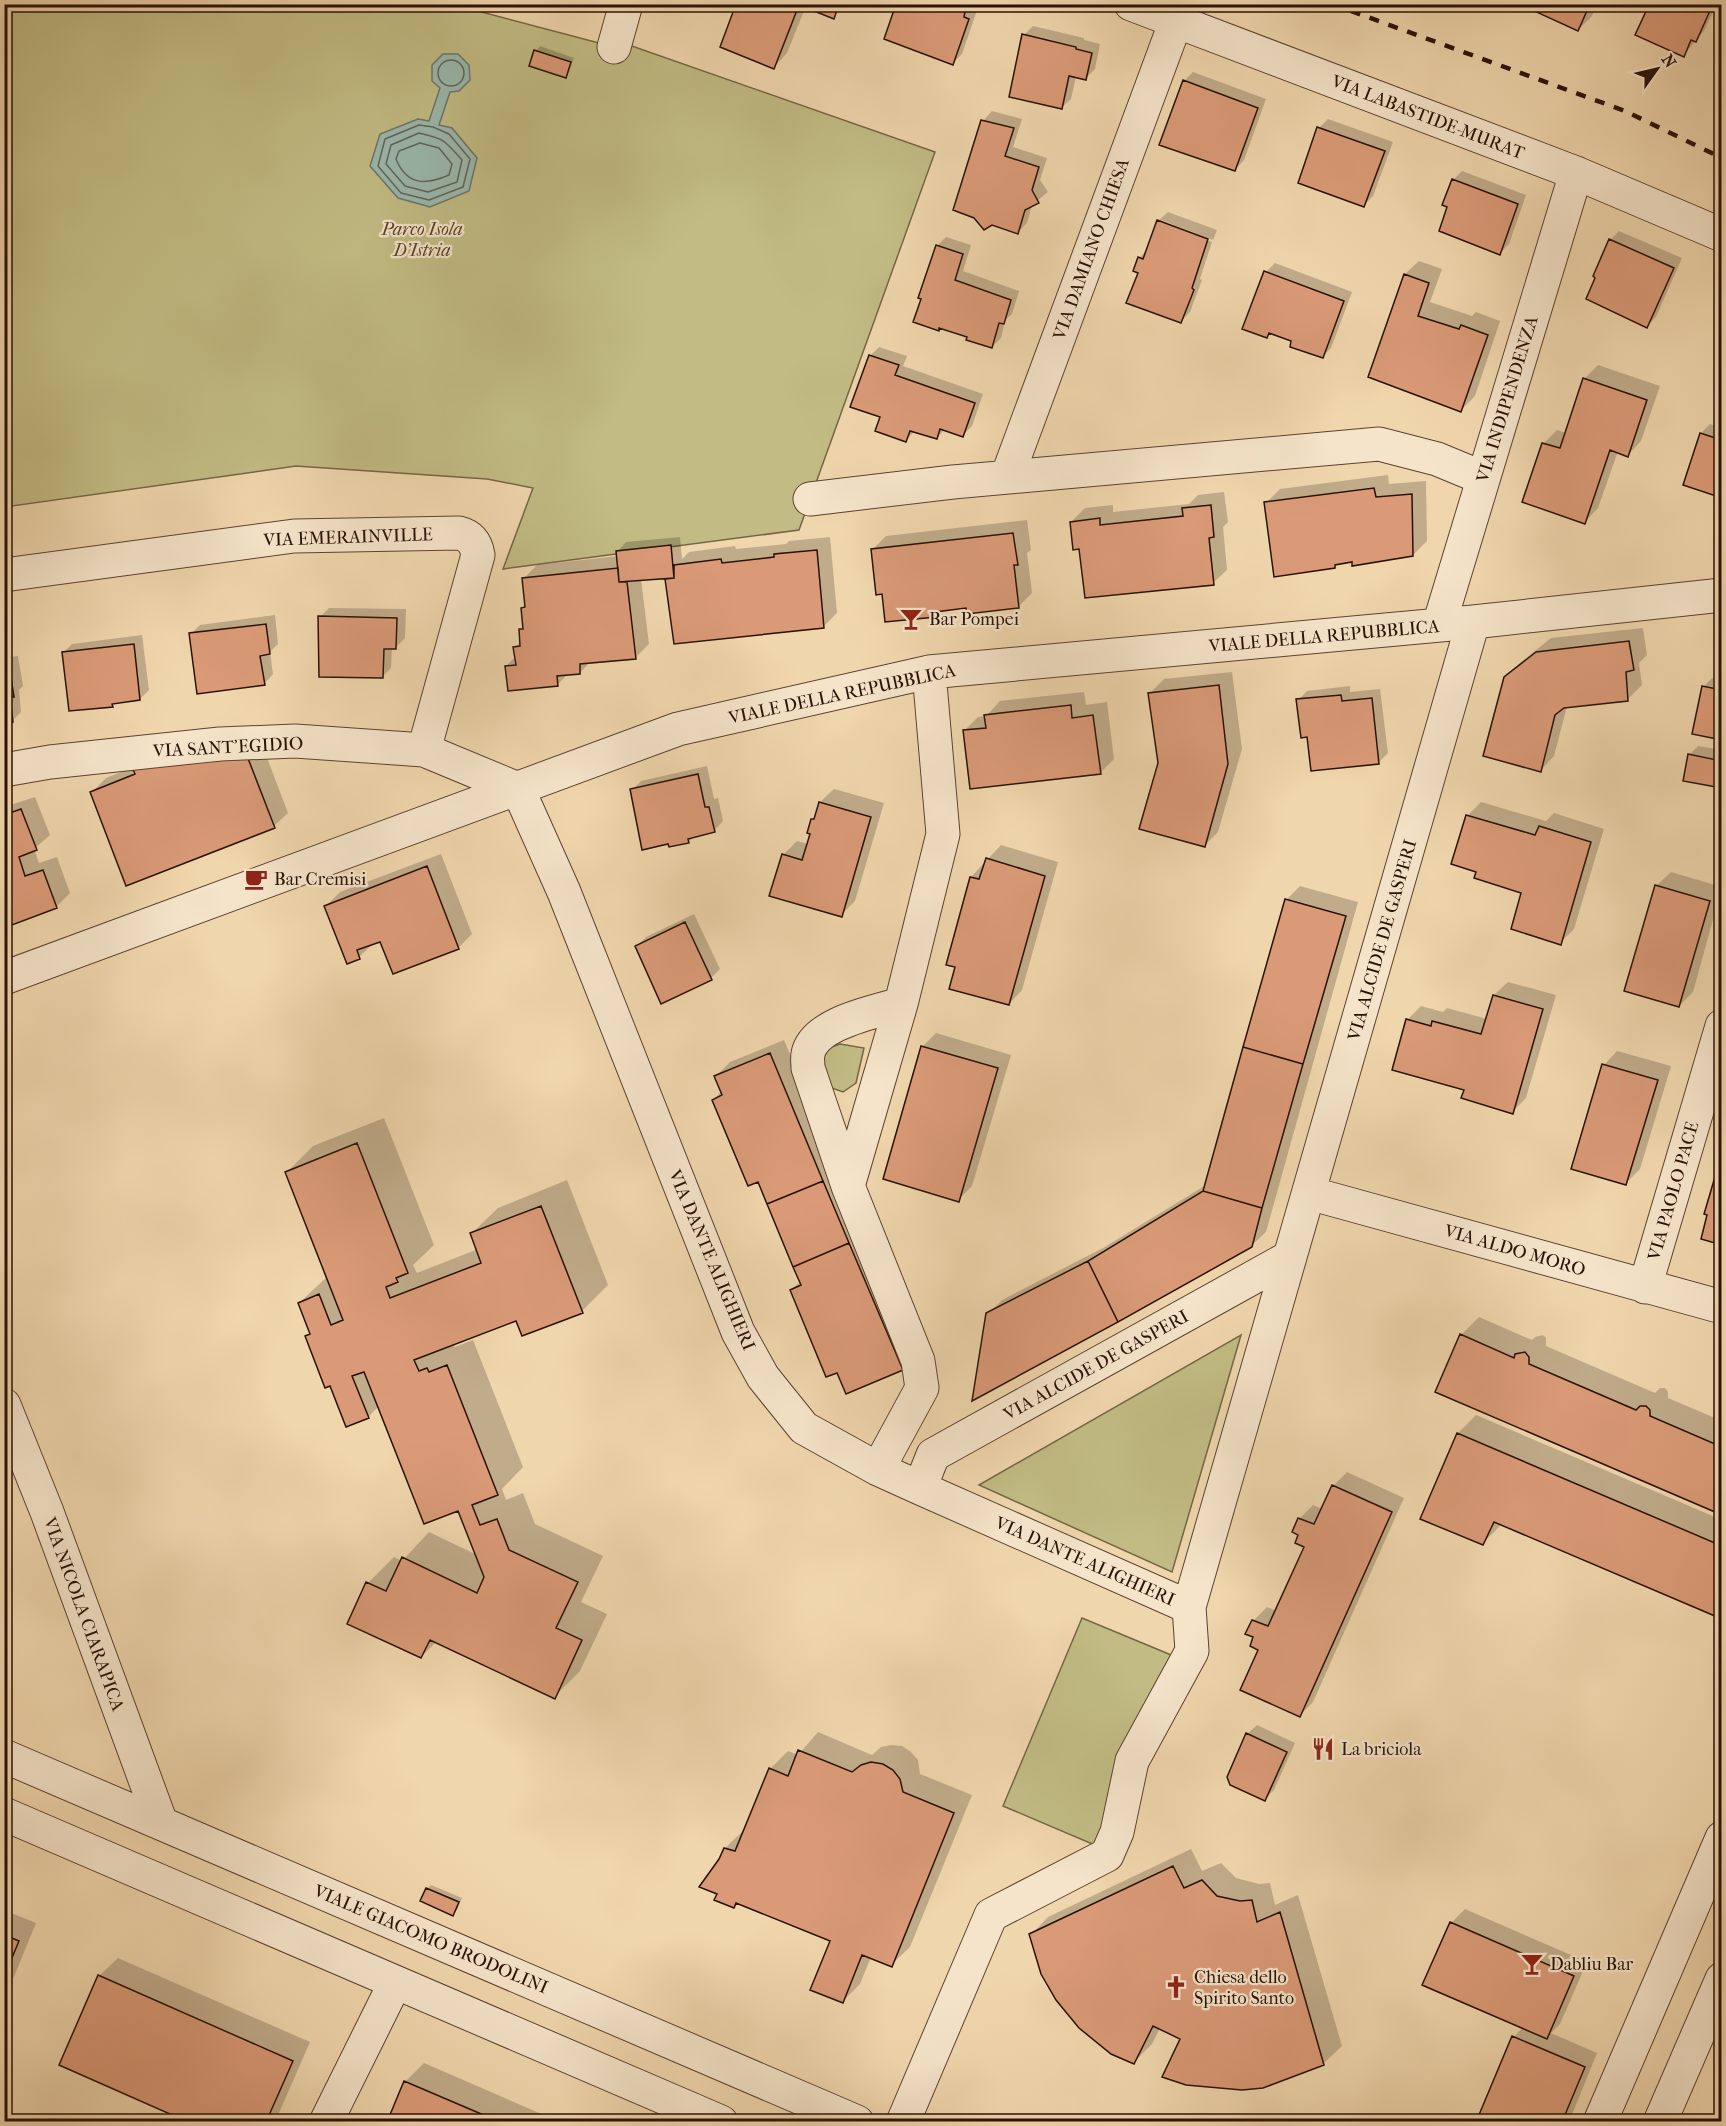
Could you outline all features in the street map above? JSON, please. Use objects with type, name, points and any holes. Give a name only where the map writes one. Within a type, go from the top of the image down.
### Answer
[{"type":"street","points":[[614,47],[626,4]]},
{"type":"street","name":"VIA LABASTIDE-MURAT","points":[[1131,4],[1576,173],[1722,236]]},
{"type":"street","name":"VIA DAMIANO CHIESA","points":[[1006,477],[1176,21]]},
{"type":"street","name":"VIA INDIPENDENZA","points":[[1439,625],[1576,173]]},
{"type":"street","points":[[810,499],[1006,477],[1379,444],[1437,459],[1484,478]]},
{"type":"street","name":"VIA EMERAINVILLE","points":[[4,575],[294,536],[465,534],[475,543],[478,555],[424,750]]},
{"type":"street","name":"VIALE DELLA REPUBBLICA","points":[[4,978],[678,729],[929,672],[1473,622],[1722,595]]},
{"type":"street","name":"VIA ALCIDE DE GASPERI","points":[[903,2121],[992,1916],[1107,1855],[1117,1832],[1132,1761],[1192,1651],[1189,1607],[1473,622]]},
{"type":"street","points":[[848,1186],[901,1004],[943,834],[929,672]]},
{"type":"street","name":"VIA SANT'EGIDIO","points":[[4,770],[50,762],[220,744],[296,741],[424,750],[518,789]]},
{"type":"street","name":"VIA DANTE ALIGHIERI","points":[[518,789],[564,892],[738,1332],[763,1377],[804,1428],[920,1488],[1189,1607]]},
{"type":"street","points":[[878,1468],[922,1388],[918,1361],[848,1186],[808,1068],[807,1053],[816,1038],[838,1023],[901,1004]]},
{"type":"street","name":"VIA PAOLO PACE","points":[[1645,1287],[1722,1026]]},
{"type":"street","name":"VIA ALDO MORO","points":[[1309,1193],[1722,1307]]},
{"type":"street","name":"VIA ALCIDE DE GASPERI","points":[[920,1488],[933,1455],[1290,1257]]},
{"type":"street","name":"VIA NICOLA CIARAPICA","points":[[4,1406],[51,1523],[161,1823]]},
{"type":"street","name":"VIALE GIACOMO BRODOLINI","points":[[4,1756],[857,2121]]},
{"type":"street","points":[[4,1815],[721,2121]]},
{"type":"street","points":[[1600,2121],[1722,1838]]},
{"type":"street","points":[[1660,2121],[1722,1979]]},
{"type":"street","points":[[326,2121],[395,1983]]},
{"type":"green space","name":"Parco Isola D'Istria","points":[[4,5],[455,5],[614,47],[629,45],[935,152],[799,530],[503,569],[533,488],[487,479],[296,466],[5,507]]},
{"type":"green space","points":[[840,1044],[864,1048],[856,1083],[843,1092],[826,1086],[822,1056],[828,1048]]},
{"type":"green space","points":[[1241,1335],[1172,1572],[979,1485]]},
{"type":"green space","points":[[1082,1618],[1176,1657],[1097,1846],[1003,1806]]},
{"type":"water","points":[[443,54],[458,54],[469,65],[470,80],[459,91],[450,92],[439,125],[452,128],[477,158],[469,191],[430,207],[398,198],[370,166],[380,134],[418,119],[429,121],[440,88],[432,81],[432,65]]},
{"type":"building","points":[[736,4],[839,4],[834,19],[799,5],[774,69],[720,47]]},
{"type":"building","points":[[896,4],[960,4],[966,7],[964,17],[969,19],[953,65],[884,39]]},
{"type":"building","points":[[1519,4],[1590,4],[1578,31]]},
{"type":"building","points":[[1646,4],[1713,4],[1696,42],[1691,40],[1684,57],[1635,35],[1648,7]]},
{"type":"building","points":[[1022,34],[1092,53],[1086,80],[1069,76],[1062,109],[1009,97]]},
{"type":"building","points":[[534,50],[571,62],[566,78],[529,66]]},
{"type":"building","points":[[1183,80],[1258,108],[1235,171],[1159,145]]},
{"type":"building","points":[[981,120],[1014,128],[1005,156],[1039,167],[1032,190],[1039,203],[1025,210],[1018,234],[992,225],[984,230],[974,218],[953,210]]},
{"type":"building","points":[[1317,127],[1385,151],[1364,207],[1298,183]]},
{"type":"building","points":[[1452,179],[1518,204],[1500,255],[1439,231],[1447,207],[1442,205]]},
{"type":"building","points":[[1157,220],[1208,239],[1192,288],[1194,290],[1181,323],[1126,303],[1138,273],[1133,271],[1138,257],[1143,259]]},
{"type":"building","points":[[1609,239],[1674,268],[1647,328],[1586,299]]},
{"type":"building","points":[[936,245],[963,254],[955,280],[1011,300],[1004,324],[999,323],[992,348],[966,340],[967,337],[913,322],[921,299],[918,298]]},
{"type":"building","points":[[1264,271],[1344,301],[1323,358],[1290,347],[1291,341],[1269,333],[1267,338],[1242,329]]},
{"type":"building","points":[[1404,274],[1429,283],[1418,316],[1459,329],[1461,325],[1488,335],[1461,412],[1368,377]]},
{"type":"building","points":[[869,355],[899,365],[895,375],[975,403],[963,437],[940,429],[937,439],[910,431],[906,442],[875,431],[880,417],[850,407]]},
{"type":"building","points":[[1583,378],[1647,400],[1628,457],[1610,450],[1585,524],[1522,502],[1542,443],[1560,448]]},
{"type":"building","points":[[1700,433],[1722,440],[1722,498],[1683,485]]},
{"type":"building","points":[[1374,488],[1376,497],[1412,494],[1413,556],[1352,566],[1352,562],[1335,565],[1335,568],[1274,577],[1264,502]]},
{"type":"building","points":[[1211,505],[1214,537],[1209,538],[1214,585],[1085,598],[1079,549],[1073,550],[1070,522],[1100,518],[1100,525],[1183,516],[1182,508]]},
{"type":"building","points":[[1013,533],[1018,565],[1014,565],[1019,608],[967,614],[966,608],[935,612],[936,617],[885,622],[882,594],[876,595],[871,549]]},
{"type":"building","points":[[671,545],[674,578],[619,582],[616,551]]},
{"type":"building","points":[[817,550],[824,628],[674,644],[665,579],[674,578],[674,565],[721,559],[722,563],[774,557],[774,554]]},
{"type":"building","points":[[618,568],[619,582],[627,582],[636,659],[580,664],[580,674],[557,676],[558,686],[508,691],[505,666],[516,665],[513,647],[520,646],[519,629],[523,629],[521,608],[525,607],[522,578]]},
{"type":"building","points":[[318,616],[397,618],[396,649],[384,649],[383,678],[319,677]]},
{"type":"building","points":[[266,624],[270,654],[260,656],[265,685],[197,694],[189,633]]},
{"type":"building","points":[[1629,641],[1634,670],[1626,672],[1628,701],[1564,708],[1555,715],[1541,772],[1483,756],[1504,677],[1536,652]]},
{"type":"building","points":[[134,644],[140,700],[112,704],[113,707],[69,711],[62,652]]},
{"type":"building","points":[[4,665],[9,665],[14,697],[10,697],[13,722],[4,723]]},
{"type":"building","points":[[1219,685],[1228,764],[1205,847],[1139,829],[1158,763],[1148,693]]},
{"type":"building","points":[[1702,686],[1722,690],[1722,740],[1692,734]]},
{"type":"building","points":[[1341,695],[1342,701],[1372,698],[1379,764],[1311,771],[1307,737],[1301,738],[1296,699]]},
{"type":"building","points":[[1071,705],[1072,718],[1093,715],[1101,774],[970,789],[963,730],[986,728],[984,715]]},
{"type":"building","points":[[244,748],[275,828],[126,886],[90,792],[135,774],[132,767]]},
{"type":"building","points":[[1688,754],[1722,761],[1722,788],[1683,781]]},
{"type":"building","points":[[698,774],[705,807],[709,807],[715,832],[688,839],[689,843],[669,847],[668,844],[642,850],[630,789]]},
{"type":"building","points":[[819,802],[871,817],[842,917],[769,896],[782,854],[802,860],[810,834],[807,833],[811,819],[814,819]]},
{"type":"building","points":[[21,809],[37,850],[19,857],[25,876],[43,870],[57,908],[4,928],[4,815]]},
{"type":"building","points":[[1466,815],[1535,835],[1539,826],[1591,842],[1561,945],[1511,929],[1521,893],[1474,878],[1476,872],[1451,864]]},
{"type":"building","points":[[986,858],[1045,876],[1009,1005],[949,989],[955,967],[946,965],[970,877],[979,879]]},
{"type":"building","points":[[427,866],[459,949],[393,974],[380,942],[357,950],[360,959],[347,964],[324,906]]},
{"type":"building","points":[[1655,885],[1710,901],[1679,1007],[1624,991]]},
{"type":"building","points":[[1285,899],[1346,916],[1303,1064],[1243,1047]]},
{"type":"building","points":[[685,922],[712,980],[661,1004],[635,946]]},
{"type":"building","points":[[1493,995],[1543,1009],[1513,1114],[1461,1098],[1464,1090],[1392,1070],[1406,1019],[1431,1026],[1432,1021],[1481,1034]]},
{"type":"building","points":[[921,1046],[998,1068],[959,1202],[883,1179]]},
{"type":"building","points":[[1243,1047],[1303,1064],[1262,1208],[1203,1191]]},
{"type":"building","points":[[770,1053],[823,1181],[767,1204],[758,1182],[748,1186],[712,1100],[722,1095],[714,1076]]},
{"type":"building","points":[[1602,1064],[1658,1080],[1626,1185],[1571,1169]]},
{"type":"building","points":[[357,1143],[408,1273],[396,1278],[398,1282],[386,1287],[390,1298],[481,1263],[470,1233],[541,1206],[583,1313],[522,1336],[516,1321],[414,1360],[419,1371],[427,1368],[429,1372],[447,1365],[498,1495],[472,1505],[480,1525],[497,1519],[509,1550],[578,1582],[556,1628],[582,1640],[555,1699],[430,1640],[421,1658],[347,1624],[366,1582],[386,1591],[402,1557],[477,1593],[484,1577],[458,1511],[424,1524],[364,1372],[352,1376],[369,1418],[346,1427],[330,1386],[325,1388],[305,1336],[310,1334],[298,1303],[319,1294],[331,1325],[343,1320],[285,1172]]},
{"type":"building","points":[[1722,1153],[1722,1245],[1701,1239],[1707,1215],[1704,1214]]},
{"type":"building","points":[[823,1181],[849,1243],[793,1267],[767,1204]]},
{"type":"building","points":[[1203,1191],[1262,1208],[1252,1247],[1118,1322],[1088,1261]]},
{"type":"building","points":[[849,1243],[903,1370],[846,1394],[837,1373],[826,1377],[790,1290],[801,1285],[793,1267]]},
{"type":"building","points":[[1088,1261],[1118,1322],[972,1401],[986,1313]]},
{"type":"building","points":[[1460,1334],[1514,1358],[1515,1354],[1525,1352],[1529,1357],[1529,1364],[1636,1410],[1640,1406],[1646,1406],[1650,1410],[1650,1416],[1722,1447],[1722,1515],[1435,1392]]},
{"type":"building","points":[[1457,1433],[1722,1546],[1722,1619],[1494,1522],[1483,1545],[1420,1519]]},
{"type":"building","points":[[1332,1485],[1392,1512],[1300,1717],[1240,1690],[1258,1650],[1250,1646],[1253,1637],[1245,1634],[1252,1620],[1268,1626],[1304,1547],[1295,1543],[1298,1535],[1292,1532],[1298,1518],[1314,1524]]},
{"type":"building","points":[[1246,1733],[1287,1752],[1265,1801],[1230,1785],[1227,1777]]},
{"type":"building","points":[[798,1750],[852,1772],[861,1765],[871,1762],[883,1764],[893,1770],[900,1779],[903,1792],[954,1813],[892,1967],[862,1955],[843,2003],[810,1990],[830,1941],[736,1903],[734,1908],[714,1900],[717,1894],[699,1887],[724,1848],[735,1851],[769,1768],[788,1776]]},
{"type":"building","name":"Chiesa dello Spirito Santo","points":[[1173,1866],[1184,1888],[1202,1880],[1217,1896],[1240,1901],[1252,1900],[1257,1922],[1280,1912],[1324,2065],[1263,2088],[1242,2090],[1186,2085],[1162,2077],[1180,2039],[1153,2026],[1134,2064],[1111,2054],[1079,2028],[1056,2000],[1041,1974],[1029,1934]]},
{"type":"building","points":[[426,1888],[459,1902],[453,1916],[420,1901]]},
{"type":"building","points":[[1450,1922],[1574,1976],[1547,2039],[1422,1985]]},
{"type":"building","points":[[4,1935],[19,1941],[4,1977]]},
{"type":"building","points":[[98,1975],[293,2061],[266,2122],[188,2122],[59,2065]]},
{"type":"building","points":[[1512,2036],[1585,2067],[1562,2122],[1476,2122]]},
{"type":"building","points":[[404,2081],[500,2122],[387,2122]]},
{"type":"railway","points":[[1332,4],[1625,111],[1722,158]]},
{"type":"place","name":"Bar Pompei","points":[[911,619]]},
{"type":"place","name":"Bar Cremisi","points":[[256,879]]},
{"type":"place","name":"La briciola","points":[[1323,1749]]},
{"type":"place","name":"Dabliu Bar","points":[[1532,1964]]},
{"type":"place","name":"Chiesa dello Spirito Santo","points":[[1176,1987]]}]
